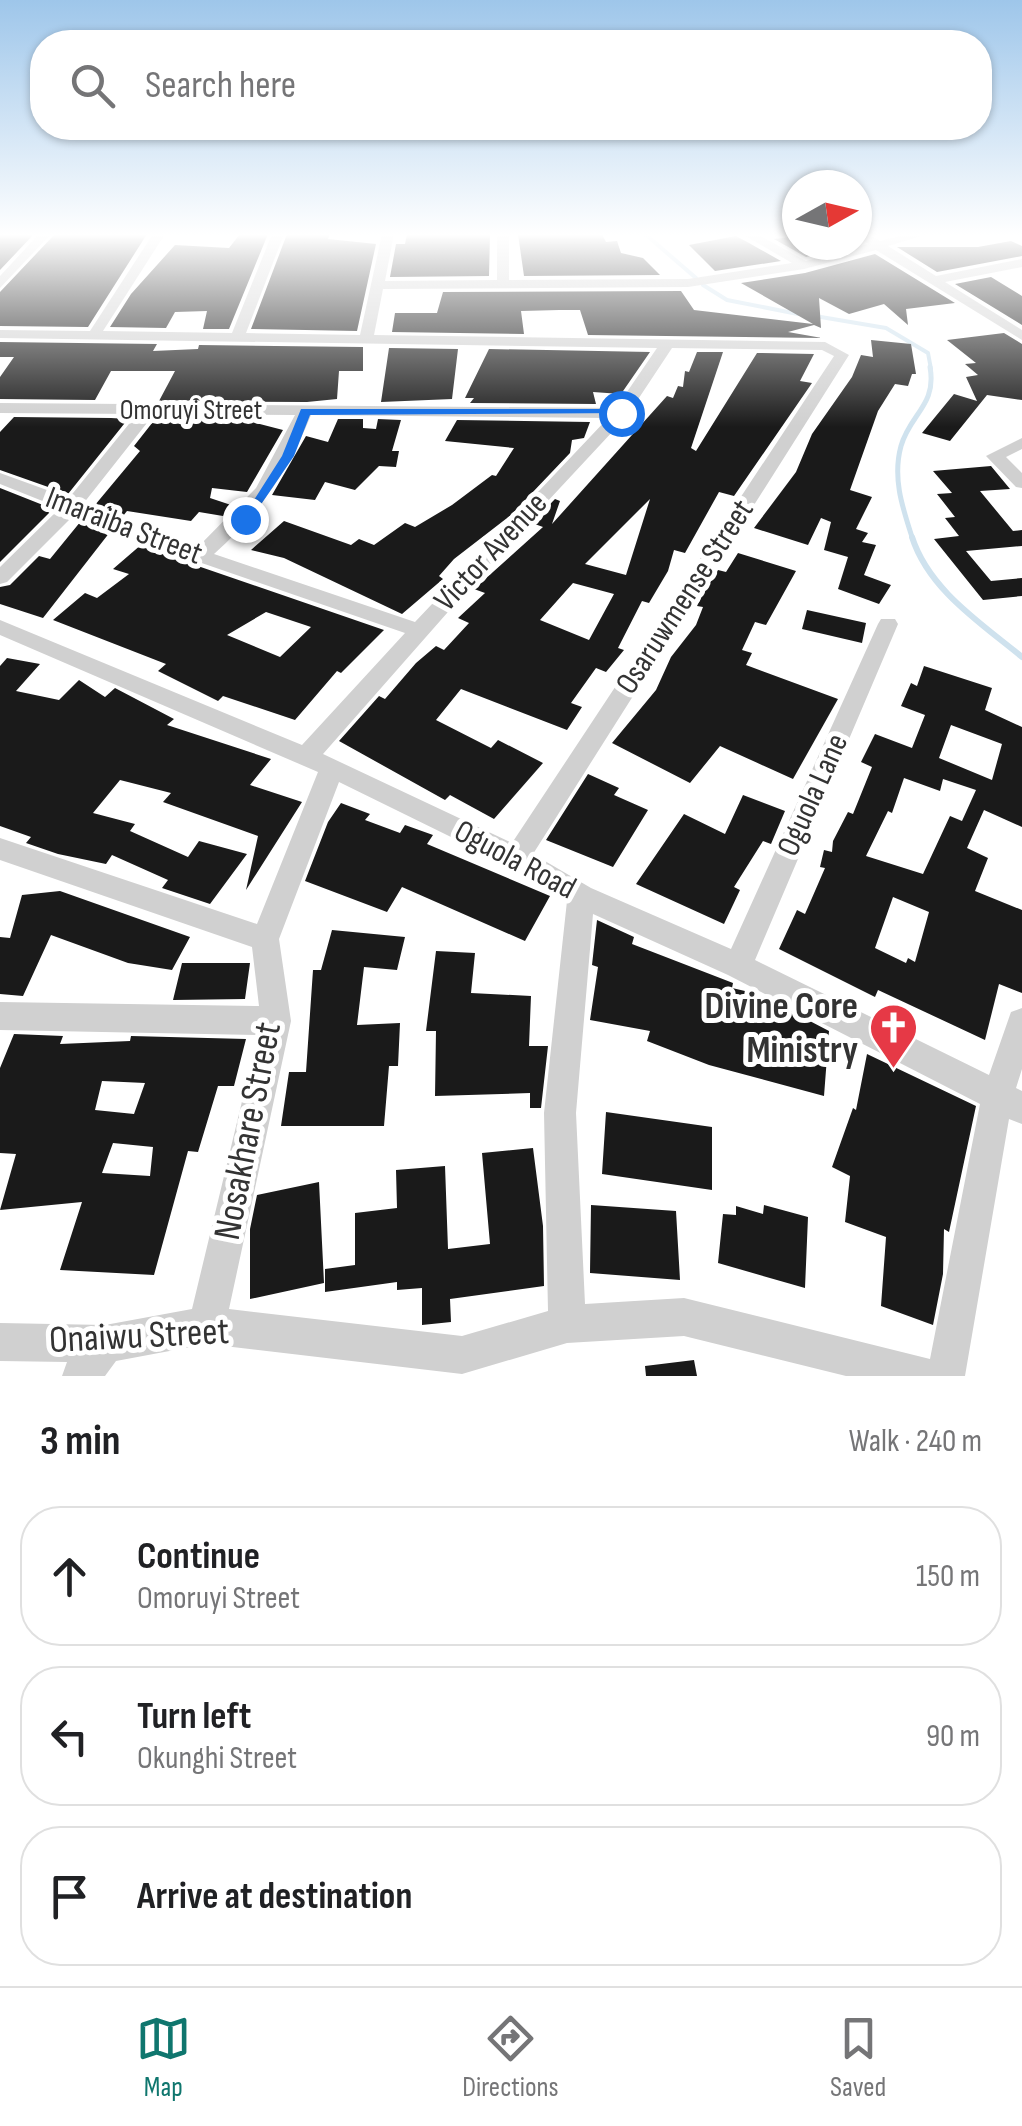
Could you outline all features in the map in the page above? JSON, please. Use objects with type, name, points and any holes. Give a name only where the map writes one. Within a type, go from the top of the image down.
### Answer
[{"type":"street","points":[[94,335],[117,298]]},
{"type":"street","points":[[236,340],[253,298]]},
{"type":"street","points":[[366,339],[374,298]]},
{"type":"street","points":[[964,298],[1022,336]]},
{"type":"street","points":[[0,334],[236,340],[668,342]]},
{"type":"street","name":"Osaruwmense Street","points":[[517,856],[839,360],[839,351],[825,346],[668,342]]},
{"type":"street","name":"Victor Avenue","points":[[319,763],[418,630],[621,413],[654,371],[668,342]]},
{"type":"street","name":"Omoruyi Street","points":[[0,408],[621,413]]},
{"type":"street","points":[[0,578],[72,506],[150,410]]},
{"type":"street","points":[[200,556],[245,519],[288,456],[305,411]]},
{"type":"street","points":[[1022,442],[995,456],[1022,483]]},
{"type":"street","name":"Imaraiba Street","points":[[0,478],[200,556],[418,630]]},
{"type":"street","name":"Oguola Lane","points":[[738,966],[888,624]]},
{"type":"street","name":"Oguola Road","points":[[0,627],[319,763],[517,856],[581,896],[738,966],[1009,1103]]},
{"type":"street","name":"Nosakhare Street","points":[[207,1325],[276,1021],[265,939],[319,763]]},
{"type":"street","points":[[0,849],[265,939]]},
{"type":"street","points":[[568,1324],[560,1113],[581,896]]},
{"type":"street","points":[[0,1016],[276,1021]]},
{"type":"street","points":[[946,1376],[1009,1103],[1022,1022]]},
{"type":"street","name":"Onaiwu Street","points":[[0,1342],[105,1344],[207,1325],[458,1365],[568,1324],[684,1317],[924,1376]]},
{"type":"street","points":[[81,1376],[105,1344]]},
{"type":"building","points":[[0,298],[106,298],[88,327],[0,326]]},
{"type":"building","points":[[128,298],[242,298],[229,329],[203,329],[207,311],[175,312],[166,328],[110,327]]},
{"type":"building","points":[[263,298],[364,298],[357,331],[251,329]]},
{"type":"building","points":[[441,298],[686,298],[694,310],[813,324],[768,298],[819,298],[821,328],[814,325],[788,332],[822,338],[588,335],[580,310],[521,311],[524,334],[392,332],[395,313],[437,313]]},
{"type":"building","points":[[819,298],[947,298],[955,303],[906,309],[908,325],[884,304],[849,314]]},
{"type":"building","points":[[978,298],[1022,298],[1022,325]]},
{"type":"building","points":[[1004,333],[1022,344],[1022,400],[987,395],[950,441],[922,433],[954,394],[977,401],[966,377],[978,375],[965,364],[976,363],[947,340]]},
{"type":"building","points":[[871,340],[911,344],[916,374],[912,374],[908,386],[895,384],[878,411],[850,490],[872,497],[856,529],[868,533],[862,542],[876,545],[864,575],[891,585],[879,604],[838,589],[848,557],[824,550],[831,522],[821,518],[808,545],[754,528],[796,472],[812,434],[852,377],[861,355],[873,357]]},
{"type":"building","points":[[0,342],[157,344],[153,351],[198,349],[199,345],[363,347],[363,371],[339,371],[337,399],[307,402],[159,401],[175,371],[111,371],[95,400],[0,399],[0,377],[14,357],[0,357]]},
{"type":"building","points":[[389,348],[458,349],[452,399],[381,402]]},
{"type":"building","points":[[489,349],[650,352],[621,394],[593,392],[596,404],[470,403],[474,398],[465,398]]},
{"type":"building","points":[[697,352],[723,352],[691,448],[696,451],[757,353],[814,354],[800,381],[812,383],[734,496],[719,492],[685,553],[674,550],[668,571],[649,603],[642,601],[618,648],[624,650],[606,672],[596,668],[571,703],[582,707],[567,730],[461,689],[436,720],[491,748],[498,740],[543,763],[494,819],[450,795],[445,800],[339,741],[379,696],[385,699],[416,663],[436,646],[444,650],[469,623],[458,618],[485,593],[474,589],[543,527],[532,523],[555,499],[560,501],[552,524],[667,396],[673,398],[678,386],[683,387],[685,371],[689,372]],"holes":[[[650,499],[626,575],[585,564]],[[573,583],[614,594],[589,640],[540,620]]]},
{"type":"building","points":[[14,417],[128,419],[68,494],[0,470],[0,432]]},
{"type":"building","points":[[156,418],[237,418],[283,430],[247,492],[212,488],[210,498],[234,506],[223,516],[199,512],[191,521],[127,511],[123,516],[95,505],[140,451],[134,446]]},
{"type":"building","points":[[338,419],[363,419],[363,428],[376,429],[378,419],[401,420],[392,451],[399,451],[396,467],[379,466],[355,490],[325,482],[315,500],[272,495],[306,436],[328,442]]},
{"type":"building","points":[[457,420],[590,422],[584,438],[572,440],[570,453],[511,515],[454,559],[439,576],[443,579],[402,614],[284,558],[251,550],[284,521],[351,545],[359,539],[374,545],[405,523],[415,527],[452,505],[492,475],[496,476],[514,448],[445,441]]},
{"type":"building","points":[[991,466],[1010,489],[980,491],[1013,531],[1022,530],[1022,546],[966,551],[991,581],[1022,578],[1022,596],[983,600],[934,539],[959,536],[945,518],[955,517],[937,494],[952,493],[933,471]]},
{"type":"building","points":[[0,488],[53,509],[0,562]]},
{"type":"building","points":[[81,521],[110,532],[43,618],[0,604],[0,587],[10,585],[39,556],[50,559]]},
{"type":"building","points":[[142,544],[384,630],[341,673],[337,671],[295,720],[223,696],[218,701],[158,671],[166,664],[53,620],[85,593],[97,598],[129,574],[113,569]],"holes":[[[266,612],[311,627],[280,657],[227,635]]]},
{"type":"building","points":[[738,553],[796,571],[766,625],[755,622],[742,650],[752,653],[746,665],[838,699],[793,779],[720,746],[690,783],[612,743],[656,690],[671,657],[696,625],[703,607],[697,606],[705,590],[718,570],[726,572]]},
{"type":"building","points":[[807,610],[866,623],[862,643],[802,629]]},
{"type":"building","points":[[7,658],[40,664],[16,691],[59,700],[79,680],[105,697],[115,688],[174,719],[167,725],[271,759],[250,785],[302,802],[246,890],[258,836],[163,802],[171,793],[120,780],[93,813],[135,824],[130,831],[188,857],[199,841],[247,854],[210,904],[162,888],[168,880],[112,855],[106,864],[58,854],[26,843],[31,837],[0,826],[0,666]]},
{"type":"building","points":[[924,666],[992,688],[985,710],[1022,727],[1022,827],[984,810],[967,848],[988,858],[975,891],[1022,910],[1022,993],[999,984],[985,1040],[878,990],[875,997],[779,949],[797,910],[805,914],[825,868],[820,867],[824,850],[832,852],[833,841],[848,812],[853,814],[872,767],[861,762],[875,734],[912,748],[925,715],[901,706],[911,683],[917,686]],"holes":[[[951,725],[1002,744],[992,780],[939,758]],[[904,778],[940,791],[943,779],[976,790],[962,821],[950,816],[923,874],[866,856],[888,811],[892,813]],[[893,897],[929,912],[915,962],[908,958],[906,963],[875,948]]]},
{"type":"building","points":[[588,774],[619,788],[614,795],[648,810],[613,867],[546,840]]},
{"type":"building","points":[[743,795],[785,811],[771,844],[763,841],[734,887],[740,890],[724,924],[636,884],[684,814],[725,834]]},
{"type":"building","points":[[341,803],[370,814],[365,820],[400,833],[405,825],[433,835],[427,844],[550,896],[525,941],[402,887],[387,912],[305,881],[328,822]]},
{"type":"building","points":[[60,891],[190,937],[172,970],[128,963],[51,935],[23,996],[0,994],[0,937],[10,938],[22,895]]},
{"type":"building","points":[[597,920],[634,937],[632,944],[733,983],[732,988],[758,994],[829,1031],[824,1096],[709,1065],[647,1041],[650,1031],[590,1020],[598,967],[592,965]]},
{"type":"building","points":[[332,930],[405,937],[397,970],[364,967],[357,1025],[400,1023],[398,1066],[389,1066],[384,1126],[281,1126],[289,1072],[306,1072],[313,970],[321,970]]},
{"type":"building","points":[[436,951],[475,953],[471,993],[531,996],[529,1046],[548,1046],[541,1108],[530,1108],[530,1093],[435,1096],[436,1031],[426,1031]]},
{"type":"building","points":[[182,963],[250,963],[245,999],[173,1000]]},
{"type":"building","points":[[14,1034],[63,1036],[60,1044],[130,1041],[131,1036],[246,1039],[234,1086],[218,1086],[198,1152],[188,1151],[154,1275],[60,1270],[82,1202],[0,1210],[16,1154],[0,1153],[0,1068]],"holes":[[[102,1081],[145,1083],[134,1114],[95,1110]],[[113,1143],[153,1147],[150,1176],[102,1173]]]},
{"type":"building","points":[[867,1054],[976,1106],[949,1232],[944,1229],[943,1274],[933,1325],[881,1306],[886,1237],[845,1222],[850,1176],[832,1167],[853,1108],[856,1110]]},
{"type":"building","points":[[606,1112],[712,1127],[712,1190],[602,1174]]},
{"type":"building","points":[[533,1148],[543,1226],[544,1286],[450,1299],[451,1322],[422,1325],[422,1288],[397,1290],[397,1282],[325,1292],[325,1269],[355,1265],[355,1213],[397,1208],[396,1170],[445,1166],[448,1249],[490,1244],[482,1153]]},
{"type":"building","points":[[319,1182],[324,1283],[250,1299],[250,1229],[257,1195]]},
{"type":"building","points":[[591,1205],[676,1211],[680,1280],[590,1273]]},
{"type":"building","points":[[764,1205],[808,1217],[805,1288],[718,1263],[723,1214],[736,1215],[736,1206],[763,1214]]},
{"type":"building","points":[[694,1360],[697,1376],[646,1376],[645,1366]]},
{"type":"waterway","points":[[724,298],[798,314]]},
{"type":"waterway","points":[[815,316],[886,328],[928,353],[931,369]]},
{"type":"waterway","points":[[912,538],[900,494],[899,458],[905,435],[930,391],[930,367]]},
{"type":"waterway","points":[[912,538],[943,589],[1022,657]]},
{"type":"place","name":"Divine Core Ministry","points":[[893,1070]]},
{"type":"route","points":[[245,519],[288,456],[305,411],[621,413]]}]
